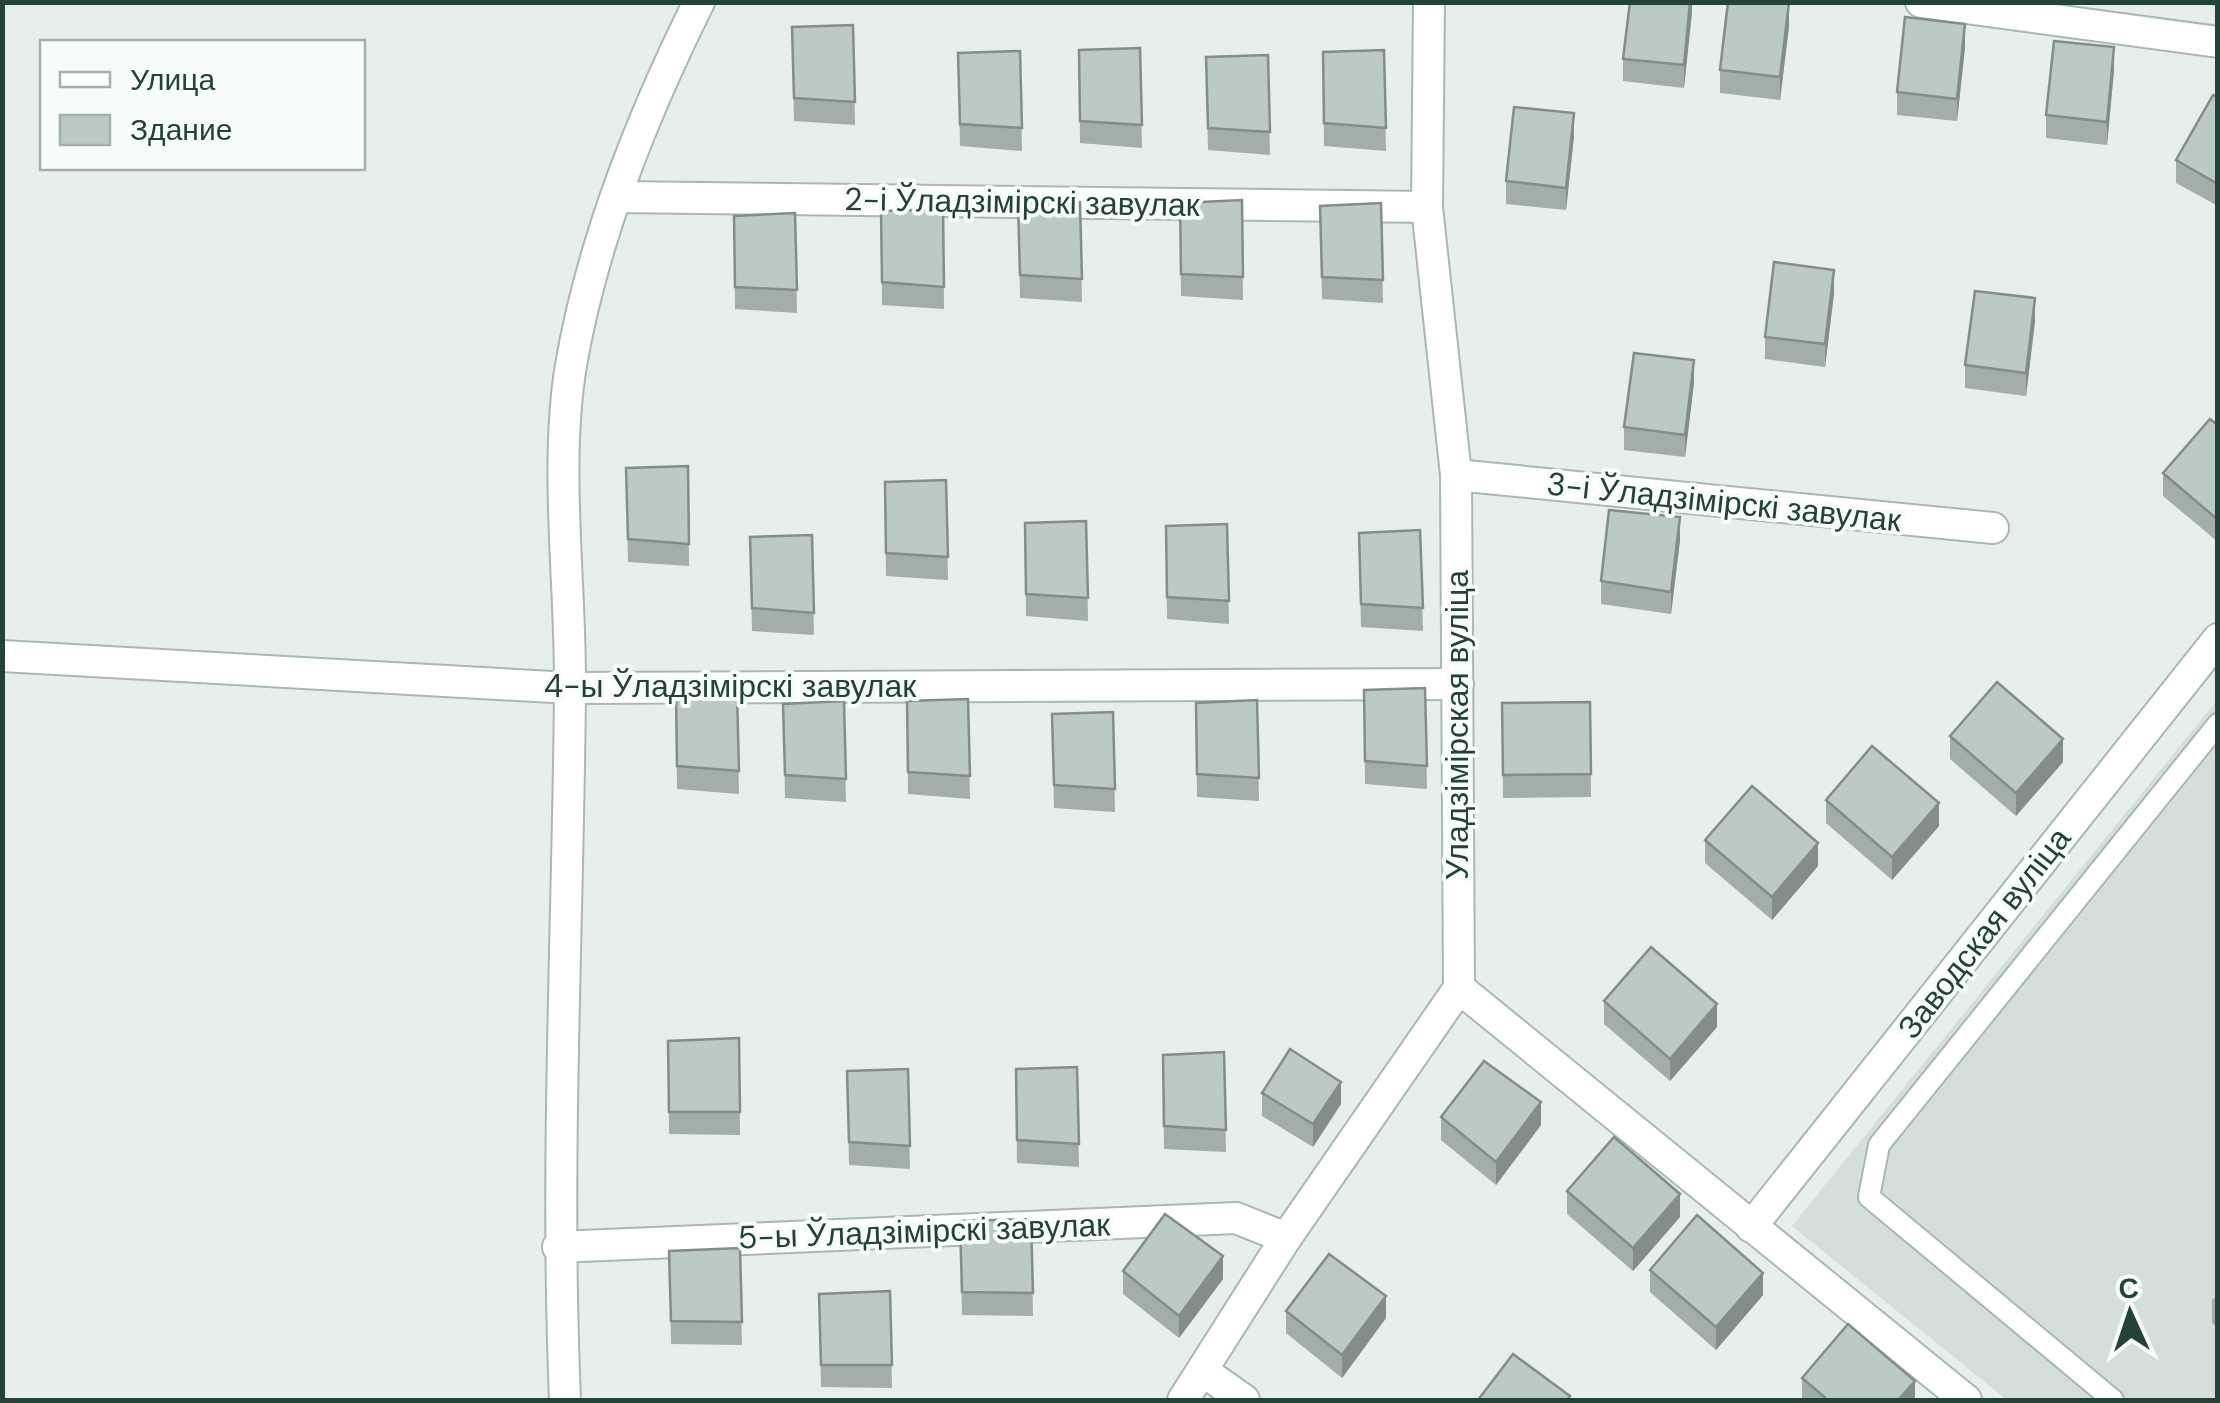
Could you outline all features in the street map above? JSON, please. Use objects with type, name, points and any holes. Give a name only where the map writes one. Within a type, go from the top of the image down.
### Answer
[{"type":"street","points":[[565,1400],[558,1247],[570,688],[566,438],[571,368],[596,249],[699,2]]},
{"type":"street","name":"Уладзімірская вуліца","points":[[1430,2],[1427,206],[1456,475],[1459,988]]},
{"type":"street","points":[[1921,2],[2218,42]]},
{"type":"street","name":"2-і Ўладзімірскі завулак","points":[[616,198],[1427,206]]},
{"type":"street","name":"3-і Ўладзімірскі завулак","points":[[1456,475],[1992,528]]},
{"type":"street","name":"Заводская вуліца","points":[[1751,1227],[2218,640]]},
{"type":"street","name":"4-ы Ўладзімірскі завулак","points":[[2,656],[570,688],[1458,684]]},
{"type":"street","points":[[1182,1400],[1286,1238],[1459,988],[1966,1400]]},
{"type":"street","name":"5-ы Ўладзімірскі завулак","points":[[558,1247],[1236,1218],[1286,1238]]},
{"type":"street","points":[[1203,1371],[1244,1400]]},
{"type":"lane","points":[[2113,1400],[1869,1197],[1879,1145],[2218,724]]},
{"type":"shaded area","points":[[2217,700],[2217,1400],[2007,1400],[1792,1226]]},
{"type":"building","points":[[1630,2],[1690,2],[1684,65],[1623,59]]},
{"type":"building","points":[[1728,2],[1789,3],[1780,77],[1720,70]]},
{"type":"building","points":[[1905,17],[1965,24],[1957,99],[1897,92]]},
{"type":"building","points":[[853,25],[855,102],[794,98],[792,27]]},
{"type":"building","points":[[2054,41],[2114,47],[2107,122],[2046,115]]},
{"type":"building","points":[[1140,48],[1142,125],[1080,121],[1079,50]]},
{"type":"building","points":[[1384,50],[1386,128],[1324,123],[1323,52]]},
{"type":"building","points":[[1020,51],[1022,128],[960,124],[958,53]]},
{"type":"building","points":[[1268,55],[1270,132],[1208,128],[1206,57]]},
{"type":"building","points":[[2213,95],[2218,97],[2218,184],[2176,160]]},
{"type":"building","points":[[1514,107],[1574,113],[1566,188],[1506,181]]},
{"type":"building","points":[[1242,200],[1243,277],[1181,274],[1180,203]]},
{"type":"building","points":[[1080,202],[1082,279],[1020,275],[1018,204]]},
{"type":"building","points":[[1381,203],[1383,280],[1322,277],[1320,206]]},
{"type":"building","points":[[943,209],[944,287],[882,282],[881,211]]},
{"type":"building","points":[[795,213],[797,290],[735,287],[734,216]]},
{"type":"building","points":[[1774,262],[1834,270],[1825,344],[1765,337]]},
{"type":"building","points":[[1975,291],[2035,298],[2026,373],[1965,365]]},
{"type":"building","points":[[1634,353],[1694,360],[1685,435],[1624,427]]},
{"type":"building","points":[[2210,419],[2218,425],[2218,520],[2163,473]]},
{"type":"building","points":[[688,466],[689,544],[628,539],[626,468]]},
{"type":"building","points":[[946,480],[948,557],[886,553],[885,482]]},
{"type":"building","points":[[1609,510],[1680,517],[1671,592],[1601,581]]},
{"type":"building","points":[[1086,521],[1088,598],[1026,594],[1025,523]]},
{"type":"building","points":[[1227,524],[1229,601],[1167,597],[1166,526]]},
{"type":"building","points":[[1420,530],[1423,608],[1361,604],[1359,533]]},
{"type":"building","points":[[812,535],[814,613],[752,608],[750,537]]},
{"type":"building","points":[[1997,682],[2063,739],[2016,793],[1950,736]]},
{"type":"building","points":[[1425,688],[1427,766],[1365,761],[1364,690]]},
{"type":"building","points":[[737,693],[739,771],[677,766],[676,695]]},
{"type":"building","points":[[968,699],[970,776],[908,772],[907,701]]},
{"type":"building","points":[[1257,700],[1259,778],[1197,774],[1196,703]]},
{"type":"building","points":[[844,701],[846,779],[785,775],[783,704]]},
{"type":"building","points":[[1590,702],[1591,774],[1503,775],[1502,703]]},
{"type":"building","points":[[1113,712],[1115,789],[1054,785],[1052,714]]},
{"type":"building","points":[[1872,746],[1939,803],[1892,857],[1826,800]]},
{"type":"building","points":[[1752,786],[1818,843],[1772,897],[1705,840]]},
{"type":"building","points":[[1651,947],[1717,1004],[1670,1059],[1604,1001]]},
{"type":"building","points":[[739,1038],[740,1112],[669,1112],[668,1041]]},
{"type":"building","points":[[1290,1049],[1341,1082],[1313,1124],[1262,1093]]},
{"type":"building","points":[[1224,1052],[1226,1130],[1164,1126],[1163,1055]]},
{"type":"building","points":[[1484,1061],[1541,1102],[1496,1162],[1441,1117]]},
{"type":"building","points":[[1077,1067],[1079,1144],[1017,1140],[1016,1069]]},
{"type":"building","points":[[908,1069],[910,1146],[849,1142],[847,1071]]},
{"type":"building","points":[[1614,1137],[1680,1194],[1633,1248],[1567,1191]]},
{"type":"building","points":[[1165,1214],[1223,1256],[1179,1316],[1123,1271]]},
{"type":"building","points":[[1697,1215],[1763,1273],[1716,1327],[1650,1270]]},
{"type":"building","points":[[1031,1219],[1033,1293],[962,1292],[960,1221]]},
{"type":"building","points":[[740,1248],[742,1322],[671,1321],[669,1251]]},
{"type":"building","points":[[1329,1254],[1386,1296],[1342,1355],[1286,1311]]},
{"type":"building","points":[[890,1291],[892,1365],[821,1365],[819,1294]]},
{"type":"building","points":[[1848,1324],[1915,1381],[1898,1400],[1828,1400],[1802,1378]]},
{"type":"building","points":[[1513,1354],[1570,1396],[1567,1400],[1478,1400]]}]
